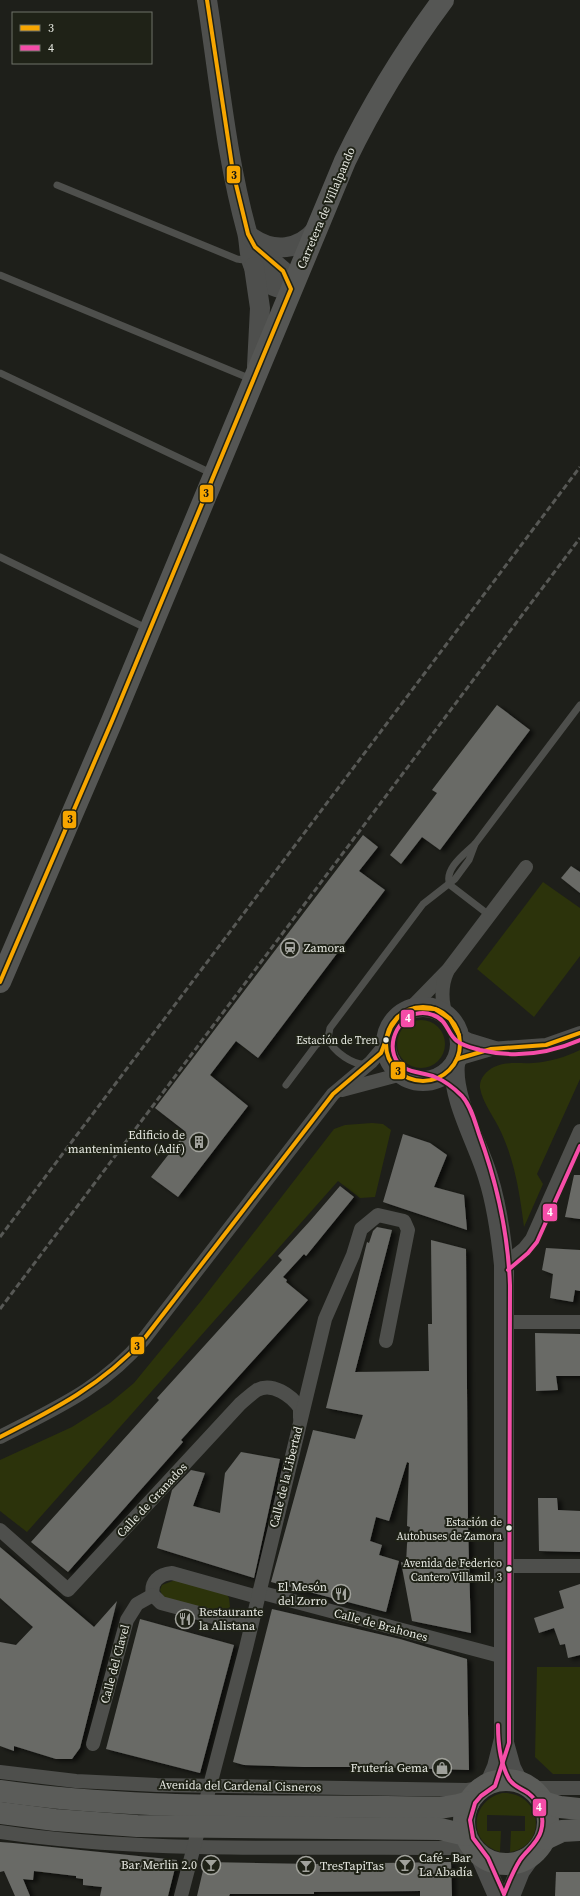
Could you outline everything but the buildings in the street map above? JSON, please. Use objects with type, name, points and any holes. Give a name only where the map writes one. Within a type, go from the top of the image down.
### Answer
[{"type":"highway","name":"Avenida del Cardenal Cisneros","points":[[0,1791],[73,1800],[147,1804],[440,1808],[458,1805],[480,1791],[504,1780],[531,1790],[567,1808],[580,1808]]},
{"type":"highway","points":[[0,1813],[114,1825],[440,1830],[474,1847],[495,1863],[505,1864],[520,1862],[530,1857],[538,1850],[545,1839],[549,1819],[531,1790]]},
{"type":"highway","points":[[474,1847],[464,1815],[480,1791]]},
{"type":"highway","points":[[545,1839],[562,1831],[580,1830]]},
{"type":"main road","name":"Carretera de Villalpando","points":[[0,982],[150,630],[345,161],[369,113],[401,59],[443,0]]},
{"type":"street","points":[[207,0],[233,172],[248,234],[257,261],[260,318],[258,360],[254,379]]},
{"type":"street","points":[[248,234],[256,241],[267,246],[286,248],[306,240],[316,230]]},
{"type":"street","points":[[257,261],[283,271],[291,289]]},
{"type":"street","points":[[526,867],[450,968],[410,1009],[401,1014],[394,1021],[390,1030],[387,1044],[390,1061],[402,1074],[414,1079],[427,1080],[443,1074],[456,1061],[497,1048],[546,1045],[580,1033]]},
{"type":"street","points":[[447,1017],[443,1005],[443,986],[450,968]]},
{"type":"street","points":[[410,1009],[429,1008],[447,1017],[454,1025],[459,1035],[460,1046],[456,1061],[459,1101],[489,1179],[496,1209],[504,1265],[504,1739],[511,1768],[531,1790]]},
{"type":"street","points":[[459,1035],[475,1042],[497,1048]]},
{"type":"street","points":[[0,1437],[80,1395],[111,1374],[128,1357],[144,1339],[330,1098],[342,1085],[371,1062],[387,1044]]},
{"type":"street","points":[[330,1098],[343,1089],[402,1074]]},
{"type":"street","points":[[427,1080],[446,1091],[459,1101]]},
{"type":"street","points":[[504,1265],[524,1249],[532,1239],[580,1131]]},
{"type":"street","name":"Calle de la Libertad","points":[[181,1896],[251,1627],[325,1319],[353,1255],[361,1229],[378,1215],[404,1221],[408,1230],[386,1341]]},
{"type":"street","points":[[504,1322],[580,1322]]},
{"type":"street","name":"Calle de Granados","points":[[0,1530],[68,1590],[240,1404],[258,1389],[277,1388],[287,1394],[300,1408],[300,1419]]},
{"type":"street","points":[[503,1566],[580,1566]]},
{"type":"street","name":"Calle de Brahones","points":[[153,1595],[152,1588],[156,1580],[163,1574],[172,1573],[504,1657]]},
{"type":"street","points":[[153,1595],[157,1601],[164,1604],[251,1627]]},
{"type":"street","name":"Calle del Clavel","points":[[93,1744],[127,1620],[137,1604],[153,1595]]},
{"type":"street","points":[[480,1791],[497,1767],[504,1739]]},
{"type":"street","name":"Avenida del Cardenal Cisneros","points":[[0,1772],[112,1784],[209,1790],[480,1791]]},
{"type":"street","name":"Avenida del Cardenal Cisneros","points":[[531,1790],[580,1788]]},
{"type":"street","points":[[0,1832],[78,1841],[451,1848],[474,1847],[498,1896]]},
{"type":"street","points":[[510,1896],[520,1871],[530,1857]]},
{"type":"lane","points":[[57,185],[240,261],[257,261]]},
{"type":"lane","points":[[0,275],[254,379]]},
{"type":"lane","points":[[0,373],[214,475]]},
{"type":"lane","points":[[0,557],[150,630]]},
{"type":"lane","points":[[489,915],[450,885],[448,878],[451,871],[464,853],[475,844],[580,705]]},
{"type":"lane","points":[[286,1085],[316,1045],[328,1036],[334,1021],[423,904],[436,892],[450,885]]},
{"type":"lane","points":[[328,1036],[332,1046],[353,1062],[362,1065],[371,1062]]},
{"type":"green space","points":[[543,882],[580,908],[580,956],[534,1017],[477,969]]},
{"type":"green space","points":[[421,1020],[430,1022],[438,1027],[443,1035],[445,1044],[443,1053],[438,1061],[430,1066],[421,1068],[412,1066],[404,1061],[399,1053],[397,1044],[399,1035],[404,1027],[412,1022]]},
{"type":"green space","points":[[580,1050],[580,1079],[537,1174],[543,1184],[524,1227],[519,1191],[510,1155],[501,1132],[484,1100],[480,1088],[481,1081],[488,1071],[499,1065],[508,1063],[545,1062]]},
{"type":"green space","points":[[372,1123],[383,1124],[391,1130],[375,1197],[360,1198],[338,1181],[27,1532],[0,1511],[0,1460],[72,1427],[110,1403],[134,1383],[201,1301],[334,1129],[345,1125]]},
{"type":"green space","points":[[175,1580],[227,1595],[229,1598],[230,1607],[219,1614],[163,1597],[160,1590],[162,1585]]},
{"type":"green space","points":[[537,1667],[580,1667],[580,1774],[553,1774],[535,1757]]},
{"type":"green space","points":[[502,1793],[515,1795],[526,1800],[536,1819],[535,1830],[531,1840],[522,1847],[510,1852],[511,1831],[525,1831],[525,1816],[487,1815],[487,1831],[501,1831],[500,1852],[489,1847],[482,1840],[478,1831],[477,1822],[479,1813],[484,1804],[491,1797]]},
{"type":"railway","points":[[0,1237],[580,467]]},
{"type":"railway","points":[[0,1309],[580,538]]},
{"type":"transit line","name":"3","points":[[0,982],[112,721],[291,289],[283,271],[255,247],[248,234],[233,172],[207,0]]},
{"type":"transit line","name":"3","points":[[423,1007],[437,1010],[449,1018],[457,1030],[460,1044],[457,1058],[449,1070],[437,1078],[423,1081],[409,1078],[397,1070],[389,1058],[386,1044],[389,1030],[397,1018],[409,1010],[423,1007]]},
{"type":"transit line","name":"3","points":[[0,1437],[77,1395],[112,1370],[144,1339],[333,1094],[381,1053],[391,1027],[398,1017],[415,1008],[435,1009],[450,1019],[459,1035]]},
{"type":"transit line","name":"4","points":[[504,1894],[488,1858],[473,1838],[470,1820],[475,1803],[481,1796],[495,1786],[509,1743],[510,1285],[507,1246],[491,1171],[468,1104],[459,1093],[435,1077],[411,1071],[401,1066],[394,1055],[393,1047],[394,1038],[402,1023],[408,1017],[424,1013],[433,1015],[442,1020],[451,1035],[459,1043],[480,1050],[505,1054],[531,1053],[556,1049],[580,1040]]},
{"type":"transit line","name":"3","points":[[457,1059],[491,1049],[546,1045],[580,1033]]},
{"type":"transit line","name":"4","points":[[508,1270],[528,1253],[537,1242],[580,1146]]},
{"type":"transit line","name":"4","points":[[498,1725],[500,1753],[506,1773],[513,1784],[528,1793],[536,1801],[542,1815],[541,1831],[535,1843],[520,1860],[513,1872],[504,1894]]},
{"type":"place","name":"Zamora","points":[[290,948]]},
{"type":"place","name":"Estación de Tren","points":[[386,1040]]},
{"type":"place","name":"Edificio de mantenimiento (Adif)","points":[[199,1142]]},
{"type":"place","name":"Estación de Autobuses de Zamora","points":[[509,1528]]},
{"type":"place","name":"Avenida de Federico Cantero Villamil, 3","points":[[509,1569]]},
{"type":"place","name":"El Mesón del Zorro","points":[[341,1594]]},
{"type":"place","name":"Restaurante la Alistana","points":[[185,1619]]},
{"type":"place","name":"Frutería Gema","points":[[442,1768]]},
{"type":"place","name":"Bar Merlin 2.0","points":[[211,1865]]},
{"type":"place","name":"Café - Bar La Abadía","points":[[405,1865]]},
{"type":"place","name":"TresTapiTas","points":[[306,1866]]}]
